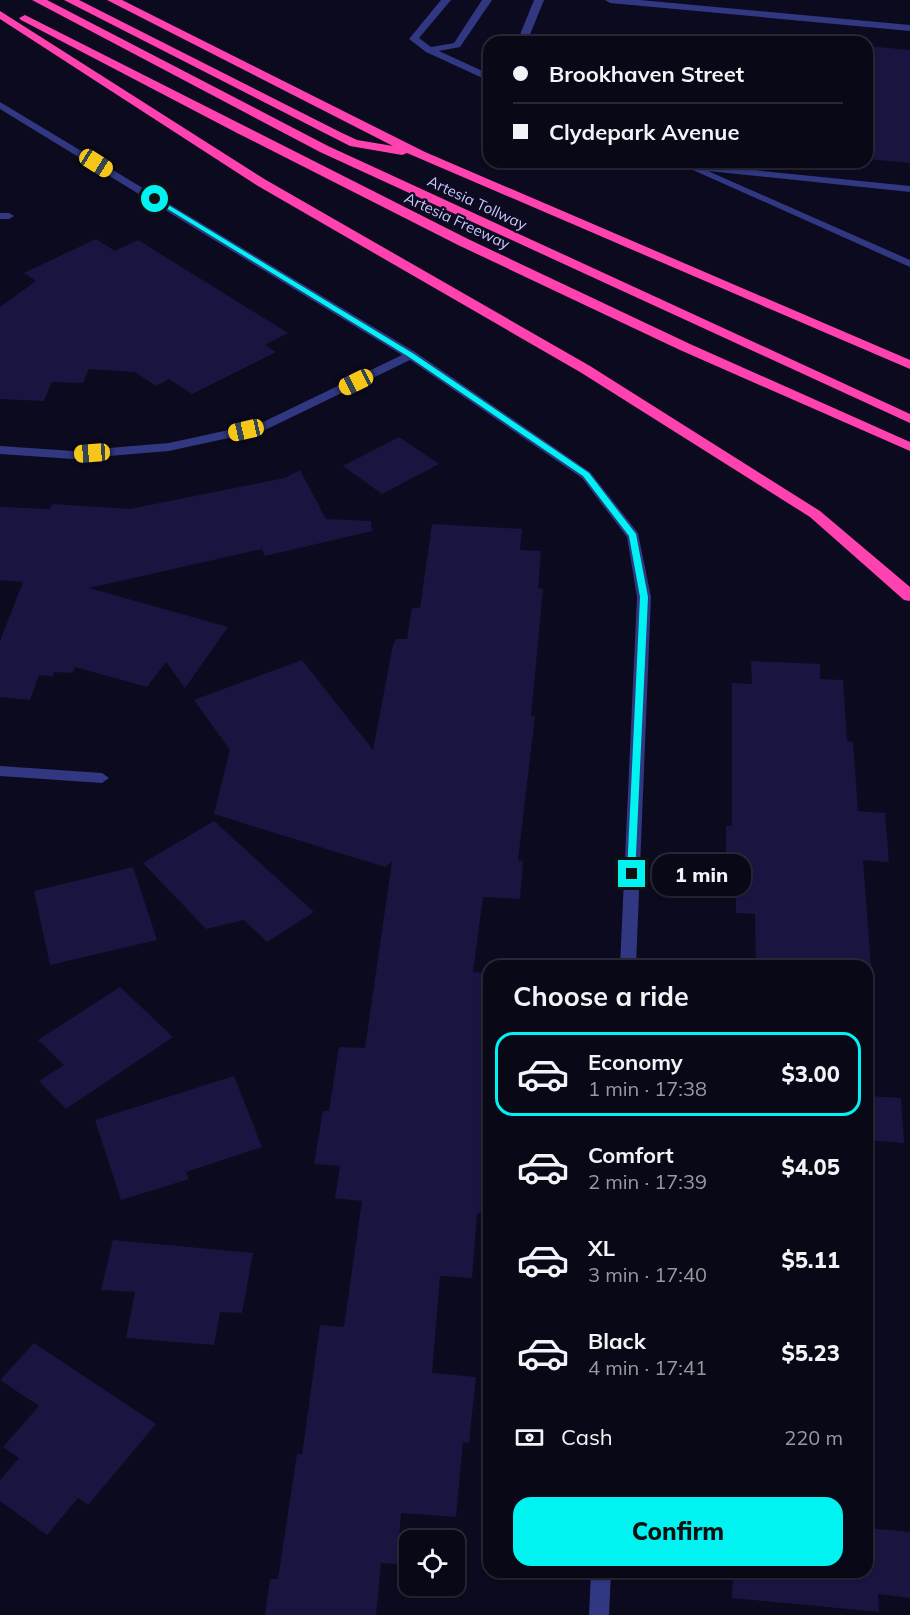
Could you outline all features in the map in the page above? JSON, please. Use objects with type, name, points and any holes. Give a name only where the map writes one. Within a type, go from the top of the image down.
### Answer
[{"type":"highway","name":"Artesia Tollway","points":[[38,0],[324,149],[910,419]]},
{"type":"highway","name":"Artesia Tollway","points":[[70,0],[354,143],[421,155]]},
{"type":"highway","points":[[113,0],[421,155],[910,365]]},
{"type":"highway","name":"Artesia Freeway","points":[[0,4],[245,134],[408,216],[910,447]]},
{"type":"highway","points":[[0,14],[262,183],[585,369],[815,514],[910,596]]},
{"type":"street","points":[[446,0],[414,39],[429,50],[483,75]]},
{"type":"street","points":[[429,50],[457,45],[487,0]]},
{"type":"street","points":[[524,36],[539,0]]},
{"type":"street","points":[[610,0],[910,28]]},
{"type":"street","points":[[0,105],[411,355],[586,475],[633,536],[644,597],[628,960]]},
{"type":"street","points":[[694,168],[910,264]]},
{"type":"street","points":[[709,168],[910,189]]},
{"type":"street","points":[[0,450],[73,455],[169,447],[265,426],[411,355]]},
{"type":"street","points":[[0,771],[102,778]]},
{"type":"street","points":[[599,1615],[601,1578]]},
{"type":"building","points":[[873,47],[910,50],[910,163],[873,160]]},
{"type":"building","points":[[96,239],[115,251],[138,240],[288,333],[265,345],[276,352],[192,394],[169,379],[156,386],[135,372],[89,369],[83,383],[52,382],[44,401],[0,399],[0,307],[36,281],[24,273]]},
{"type":"building","points":[[399,437],[439,464],[382,494],[343,466]]},
{"type":"building","points":[[300,470],[326,519],[371,521],[372,531],[265,556],[262,549],[89,588],[228,627],[185,688],[166,662],[147,687],[75,667],[73,673],[54,672],[53,676],[39,675],[30,700],[0,697],[0,641],[23,582],[0,580],[0,507],[50,509],[52,504],[130,509],[285,478]]},
{"type":"building","points":[[432,524],[522,529],[520,550],[541,551],[538,588],[543,589],[531,716],[535,716],[518,860],[523,861],[520,899],[483,897],[473,972],[483,973],[482,1214],[477,1213],[472,1278],[440,1276],[432,1373],[476,1377],[469,1443],[463,1442],[456,1517],[401,1513],[397,1564],[381,1563],[376,1615],[265,1615],[270,1579],[278,1579],[297,1454],[302,1455],[320,1325],[344,1327],[362,1201],[335,1198],[340,1166],[314,1164],[323,1111],[329,1111],[339,1047],[365,1048],[392,862],[385,867],[214,814],[230,750],[194,700],[302,660],[373,750],[393,645],[396,639],[407,639],[412,608],[420,608]]},
{"type":"building","points":[[751,661],[820,664],[820,679],[843,680],[847,741],[853,742],[858,811],[885,813],[889,862],[863,860],[871,960],[756,960],[755,914],[736,913],[736,868],[726,868],[726,826],[732,826],[732,683],[752,684]]},
{"type":"building","points":[[214,821],[314,912],[267,942],[244,920],[206,929],[143,863]]},
{"type":"building","points":[[133,867],[157,940],[50,965],[34,891]]},
{"type":"building","points":[[120,987],[173,1037],[66,1109],[39,1081],[64,1065],[38,1040]]},
{"type":"building","points":[[234,1076],[262,1147],[186,1172],[189,1179],[121,1200],[95,1120]]},
{"type":"building","points":[[873,1096],[901,1098],[904,1143],[873,1140]]},
{"type":"building","points":[[113,1240],[253,1253],[242,1313],[220,1312],[214,1345],[126,1338],[135,1292],[101,1290]]},
{"type":"building","points":[[34,1343],[156,1424],[88,1505],[78,1498],[47,1535],[0,1501],[0,1480],[19,1458],[3,1447],[39,1406],[0,1380]]},
{"type":"building","points":[[873,1529],[910,1532],[910,1598],[878,1594],[879,1612],[732,1598],[733,1578],[873,1578]]},
{"type":"route","points":[[155,199],[411,355],[586,475],[633,536],[644,597],[632,874]]}]
